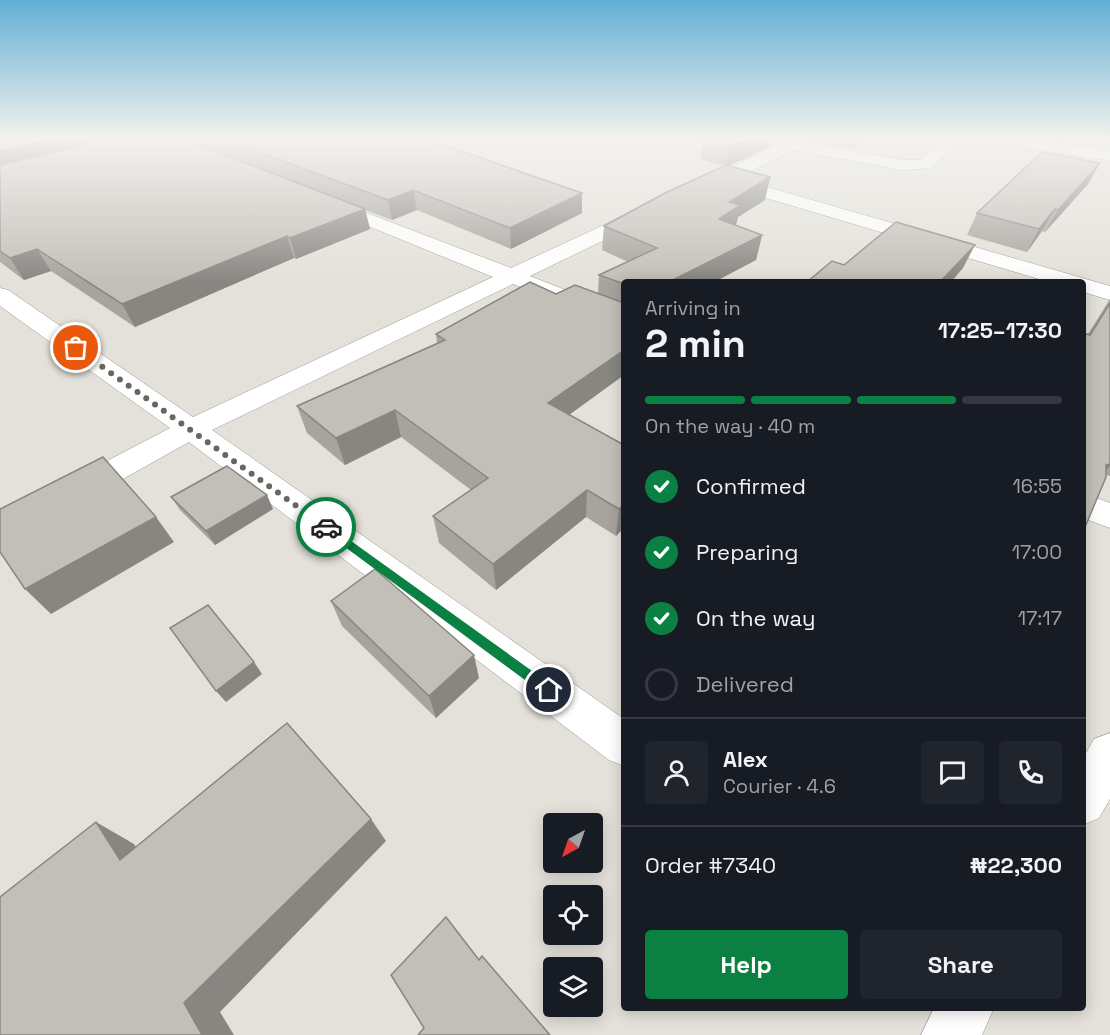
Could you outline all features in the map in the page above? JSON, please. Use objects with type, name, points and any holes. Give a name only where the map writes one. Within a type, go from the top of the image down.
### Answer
[{"type":"street","points":[[689,193],[704,186]]},
{"type":"street","points":[[745,186],[1062,279]]},
{"type":"street","points":[[304,194],[621,320]]},
{"type":"street","points":[[0,532],[191,429],[658,208]]},
{"type":"street","points":[[1086,286],[1110,293]]},
{"type":"street","points":[[0,295],[191,429],[621,743]]},
{"type":"street","points":[[1086,506],[1110,516]]},
{"type":"street","points":[[1086,797],[1109,758]]},
{"type":"street","points":[[950,1035],[964,1011]]},
{"type":"building","points":[[0,186],[306,186],[365,209],[290,238],[287,236],[122,304],[37,249],[10,258],[0,251]]},
{"type":"building","points":[[351,186],[563,186],[582,193],[510,228],[413,190],[388,200]]},
{"type":"building","points":[[680,186],[755,186],[729,202],[740,205],[719,219],[762,235],[675,279],[621,279],[621,283],[599,275],[657,248],[604,226]]},
{"type":"building","points":[[1005,186],[1079,186],[1058,210],[1055,209],[1039,229],[977,213]]},
{"type":"building","points":[[896,222],[975,245],[943,279],[811,279],[832,261],[844,265]]},
{"type":"building","points":[[530,282],[556,294],[575,285],[621,302],[621,352],[548,403],[621,443],[621,507],[619,509],[587,490],[493,564],[433,516],[488,478],[395,410],[336,438],[297,406],[445,340],[436,334]]},
{"type":"building","points":[[1110,303],[1110,464],[1106,465],[1106,477],[1086,525],[1086,334],[1090,335]]},
{"type":"building","points":[[103,457],[156,517],[25,589],[0,552],[0,509]]},
{"type":"building","points":[[227,466],[267,495],[206,531],[171,497]]},
{"type":"building","points":[[375,569],[474,655],[429,696],[331,601]]},
{"type":"building","points":[[208,605],[254,662],[216,691],[170,628]]},
{"type":"building","points":[[287,723],[371,819],[184,1003],[202,1035],[0,1035],[0,897],[96,822],[120,860]]},
{"type":"building","points":[[446,917],[479,960],[482,956],[550,1035],[418,1035],[424,1028],[391,975]]},
{"type":"way so far","points":[[76,348],[326,527]]},
{"type":"route","points":[[326,527],[549,690]]}]
